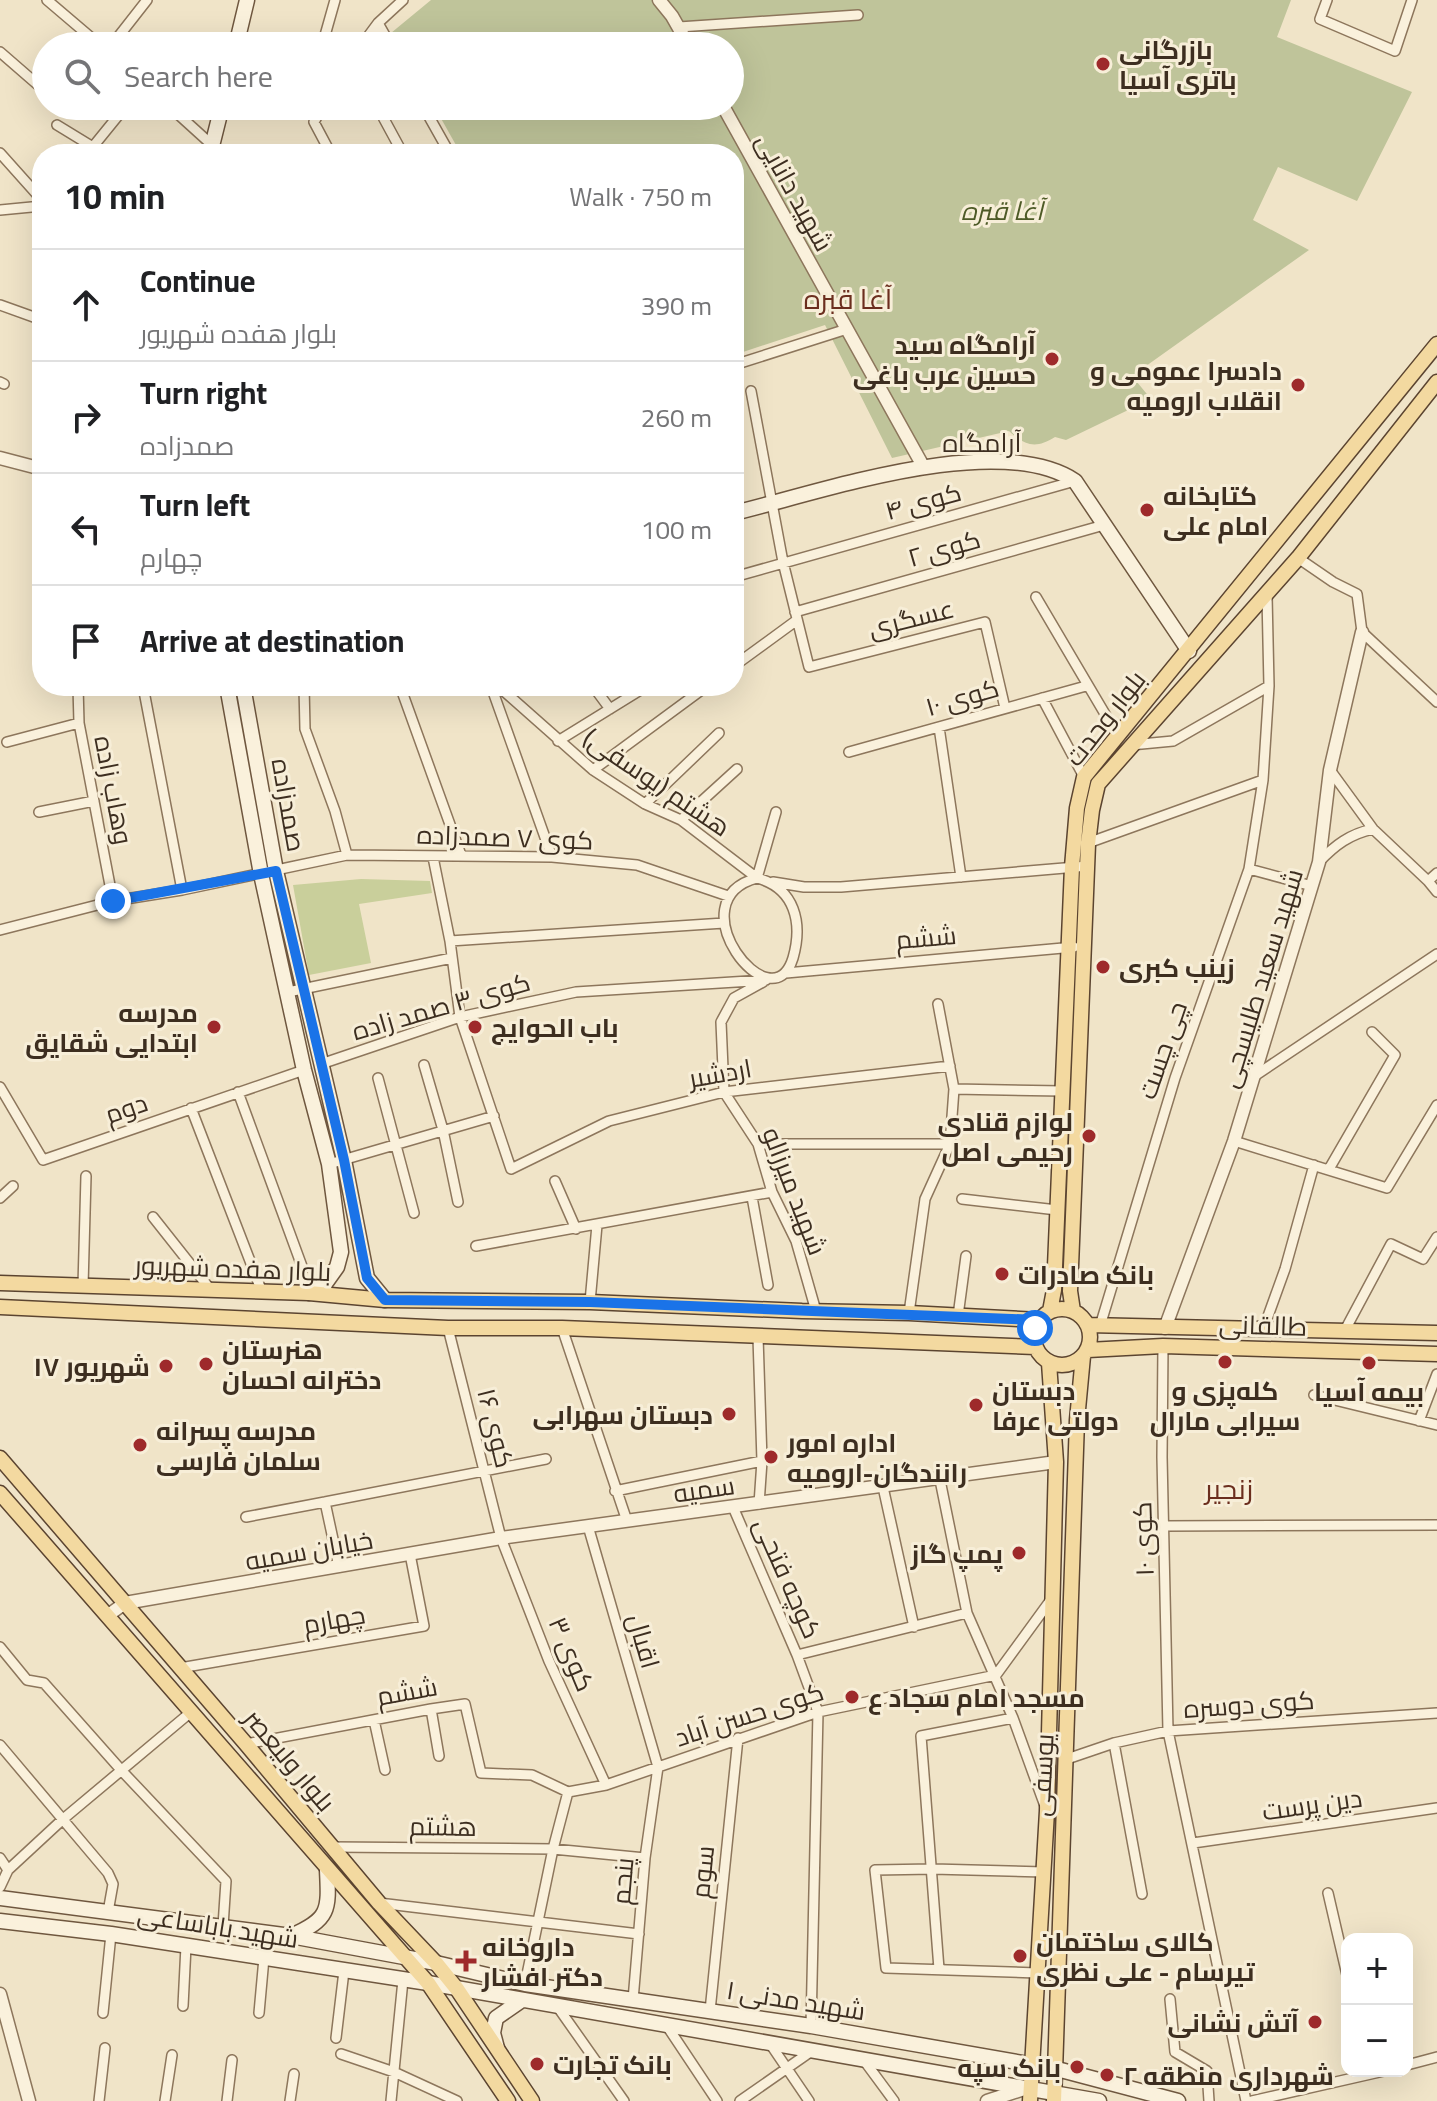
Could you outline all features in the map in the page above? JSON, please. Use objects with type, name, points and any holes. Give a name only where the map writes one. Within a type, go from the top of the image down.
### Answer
[{"type":"main road","points":[[239,32],[247,0]]},
{"type":"main road","points":[[212,144],[218,120]]},
{"type":"main road","name":"بلوار وحدت","points":[[1045,1316],[1054,1290],[1062,1091],[1076,947],[1088,866],[1081,845],[1077,808],[1084,777],[1437,344]]},
{"type":"main road","name":"بلوار وحدت","points":[[1073,1311],[1070,1291],[1078,1092],[1072,867],[1098,784],[1267,596],[1437,382]]},
{"type":"main road","name":"آرامگاه","points":[[744,511],[923,466],[1009,460],[1058,470],[1075,481]]},
{"type":"main road","points":[[1075,481],[1189,651]]},
{"type":"main road","name":"صمدزاده","points":[[229,696],[261,874],[304,1070],[329,1164],[341,1252],[337,1267],[327,1281],[309,1293]]},
{"type":"main road","name":"صمدزاده","points":[[245,696],[276,871],[344,1160],[367,1278],[385,1300]]},
{"type":"main road","points":[[304,1070],[321,1064]]},
{"type":"main road","points":[[1062,1091],[1078,1092]]},
{"type":"main road","name":"بلوار هفده شهریور","points":[[2,1281],[309,1293],[385,1300],[590,1302],[958,1316],[1045,1316]]},
{"type":"main road","name":"بلوار هفده شهریور","points":[[0,1307],[448,1328],[562,1328],[1035,1347]]},
{"type":"main road","points":[[1061,1309],[1073,1311],[1094,1325],[1086,1353],[1071,1365],[1049,1363],[1035,1347],[1035,1328],[1045,1316],[1061,1309]]},
{"type":"main road","points":[[802,1338],[809,1311]]},
{"type":"main road","name":"طالقانی","points":[[1094,1325],[1437,1333]]},
{"type":"main road","name":"طالقانی","points":[[1086,1353],[1163,1346],[1437,1354]]},
{"type":"main road","name":"یوسفی","points":[[1054,2096],[1077,1420],[1086,1353]]},
{"type":"main road","name":"یوسفی","points":[[1030,2094],[1047,1811],[1056,1462],[1049,1363]]},
{"type":"main road","points":[[1055,1422],[1077,1420]]},
{"type":"main road","name":"بلوار ولیعصر","points":[[0,1458],[379,1903],[436,1963],[532,2101]]},
{"type":"main road","name":"بلوار ولیعصر","points":[[1,1495],[428,1983],[508,2101]]},
{"type":"main road","points":[[291,1936],[314,1926],[328,1905],[327,1870]]},
{"type":"main road","name":"شهید باباساعی","points":[[0,1898],[223,1926],[404,1957]]},
{"type":"main road","name":"شهید باباساعی","points":[[0,1921],[111,1934],[428,1983]]},
{"type":"main road","points":[[1040,1934],[1058,1935]]},
{"type":"main road","name":"شهید مدنی ۱","points":[[404,1957],[525,1984],[811,2026],[1057,2069],[1178,2101]]},
{"type":"main road","name":"شهید مدنی ۱","points":[[428,1983],[771,2045],[862,2058],[1030,2094],[1099,2101]]},
{"type":"main road","points":[[498,2052],[493,2030],[496,2018],[522,2000]]},
{"type":"main road","points":[[771,2045],[776,2022]]},
{"type":"street","points":[[47,0],[85,32]]},
{"type":"street","points":[[122,32],[147,0]]},
{"type":"street","points":[[326,32],[335,0]]},
{"type":"street","points":[[371,32],[403,0]]},
{"type":"street","points":[[659,0],[682,32]]},
{"type":"street","points":[[1327,0],[1320,19],[1395,51],[1412,0]]},
{"type":"street","points":[[679,27],[858,15]]},
{"type":"street","points":[[378,23],[383,32]]},
{"type":"street","points":[[0,52],[32,80]]},
{"type":"street","points":[[96,144],[115,120]]},
{"type":"street","points":[[182,120],[205,144]]},
{"type":"street","points":[[315,120],[326,144]]},
{"type":"street","points":[[385,120],[398,144]]},
{"type":"street","points":[[431,120],[444,144]]},
{"type":"street","name":"شهید دانایی","points":[[731,120],[923,466]]},
{"type":"street","points":[[57,125],[81,144]]},
{"type":"street","points":[[0,153],[32,191]]},
{"type":"street","points":[[0,210],[32,205]]},
{"type":"street","points":[[0,305],[32,316]]},
{"type":"street","points":[[744,362],[847,329]]},
{"type":"street","points":[[744,658],[796,616],[751,391]]},
{"type":"street","points":[[0,458],[32,466]]},
{"type":"street","name":"کوی ۴","points":[[744,574],[1075,481]]},
{"type":"street","name":"کوی ۲","points":[[796,616],[1104,525]]},
{"type":"street","points":[[1298,558],[1357,594],[1362,632],[1437,702]]},
{"type":"street","name":"چی چست","points":[[1094,1325],[1175,1078],[1249,869],[1263,780],[1269,686],[1267,596]]},
{"type":"street","points":[[1036,597],[1118,736]]},
{"type":"street","name":"عسگری","points":[[796,616],[809,667],[985,622],[1005,708]]},
{"type":"street","name":"شهید سعید طلیسچی","points":[[1165,1328],[1256,1075],[1319,862],[1330,770],[1362,632]]},
{"type":"street","name":"کوی ۱۰","points":[[849,752],[1086,686]]},
{"type":"street","points":[[1131,745],[1173,741],[1269,686]]},
{"type":"street","name":"وهاب زاده","points":[[78,696],[79,723],[113,901]]},
{"type":"street","points":[[145,696],[182,890]]},
{"type":"street","points":[[304,696],[305,729],[335,811],[347,855]]},
{"type":"street","points":[[404,696],[461,855]]},
{"type":"street","points":[[495,696],[552,857]]},
{"type":"street","name":"هشتم (یوسفی)","points":[[509,696],[593,770],[645,804],[681,820],[757,878]]},
{"type":"street","points":[[600,696],[610,709]]},
{"type":"street","points":[[558,741],[629,696]]},
{"type":"street","points":[[593,770],[693,696]]},
{"type":"street","points":[[1042,698],[1084,777]]},
{"type":"street","points":[[7,742],[79,723]]},
{"type":"street","points":[[939,727],[961,877]]},
{"type":"street","points":[[645,804],[719,733]]},
{"type":"street","points":[[681,820],[737,769]]},
{"type":"street","points":[[1330,770],[1373,829],[1437,892]]},
{"type":"street","points":[[1081,845],[1263,780]]},
{"type":"street","points":[[39,812],[94,801]]},
{"type":"street","points":[[757,878],[776,812]]},
{"type":"street","points":[[1319,862],[1341,841],[1357,832],[1373,829]]},
{"type":"street","name":"کوی ۷ صمدزاده","points":[[261,874],[347,855],[552,857],[637,865],[728,896]]},
{"type":"street","points":[[329,1164],[494,1116],[460,1017],[450,941],[433,857]]},
{"type":"street","points":[[773,882],[786,894],[794,910],[796,944],[786,973],[776,980],[766,980],[738,955],[724,923],[728,896],[743,882],[757,878],[819,888],[1088,866]]},
{"type":"street","points":[[1249,869],[1312,886]]},
{"type":"street","points":[[1428,881],[1437,873]]},
{"type":"street","points":[[0,930],[113,901],[261,874]]},
{"type":"street","points":[[450,941],[724,923]]},
{"type":"street","name":"ششم","points":[[786,973],[1076,947]]},
{"type":"street","points":[[288,992],[452,958]]},
{"type":"street","points":[[1256,1075],[1436,958]]},
{"type":"street","points":[[724,1092],[721,1022],[734,998],[766,980]]},
{"type":"street","name":"کوی ۳ صمد زاده","points":[[321,1064],[460,1017],[576,992],[766,980]]},
{"type":"street","points":[[909,1313],[925,1199],[950,1144],[954,1089],[938,1004]]},
{"type":"street","points":[[1329,1169],[1395,1055],[1372,1032]]},
{"type":"street","points":[[424,1065],[443,1130],[458,1202]]},
{"type":"street","name":"اردشیر","points":[[494,1116],[511,1169],[609,1121],[724,1092],[950,1066]]},
{"type":"street","name":"دوم","points":[[0,1087],[43,1160],[304,1070]]},
{"type":"street","points":[[378,1078],[414,1213]]},
{"type":"street","points":[[954,1089],[1062,1091]]},
{"type":"street","points":[[238,1092],[303,1269]]},
{"type":"street","name":"شهید میرزالو","points":[[724,1092],[758,1144],[772,1192],[796,1241],[809,1311]]},
{"type":"street","points":[[1234,1141],[1387,1188],[1437,1105]]},
{"type":"street","points":[[191,1108],[262,1292]]},
{"type":"street","points":[[758,1144],[950,1144]]},
{"type":"street","points":[[1263,1330],[1285,1269],[1314,1165]]},
{"type":"street","points":[[83,1286],[86,1176]]},
{"type":"street","points":[[555,1181],[576,1229]]},
{"type":"street","points":[[0,1198],[13,1186]]},
{"type":"street","points":[[476,1246],[772,1192]]},
{"type":"street","points":[[752,1197],[768,1285]]},
{"type":"street","points":[[962,1199],[1057,1210]]},
{"type":"street","points":[[153,1217],[210,1289]]},
{"type":"street","points":[[590,1302],[597,1225]]},
{"type":"street","points":[[1345,1330],[1391,1244],[1423,1259],[1437,1237]]},
{"type":"street","points":[[958,1316],[966,1256]]},
{"type":"street","name":"کوی ۱۶","points":[[448,1328],[501,1538]]},
{"type":"street","points":[[562,1328],[627,1521]]},
{"type":"street","points":[[758,1337],[762,1461],[759,1504]]},
{"type":"street","name":"کوی ۱۰","points":[[1163,1346],[1168,1731],[1249,2101]]},
{"type":"street","points":[[1419,1421],[1437,1374]]},
{"type":"street","points":[[1314,1395],[1437,1425]]},
{"type":"street","points":[[246,1517],[546,1459]]},
{"type":"street","points":[[615,1491],[762,1461]]},
{"type":"street","name":"سمیه","points":[[501,1538],[1056,1462]]},
{"type":"street","points":[[940,1480],[967,1613],[996,1675],[1047,1811]]},
{"type":"street","points":[[883,1487],[914,1627]]},
{"type":"street","points":[[325,1502],[339,1567]]},
{"type":"street","name":"کوچه فتحی","points":[[733,1507],[797,1655],[818,1712]]},
{"type":"street","points":[[1164,1526],[1437,1525]]},
{"type":"street","name":"اقبال","points":[[588,1526],[658,1767]]},
{"type":"street","name":"خیابان سمیه","points":[[125,1603],[501,1538]]},
{"type":"street","name":"کوی ۳","points":[[501,1538],[549,1661],[606,1785]]},
{"type":"street","name":"چهارم","points":[[180,1668],[424,1626],[410,1554]]},
{"type":"street","points":[[996,1675],[1051,1600]]},
{"type":"street","points":[[107,1616],[125,1603]]},
{"type":"street","points":[[797,1655],[967,1613]]},
{"type":"street","points":[[0,1647],[27,1680],[44,1683],[226,1881],[223,1926]]},
{"type":"street","name":"کوی حسن آباد","points":[[568,1792],[606,1785],[818,1712],[996,1675]]},
{"type":"street","name":"ششم","points":[[246,1744],[465,1704],[481,1773],[532,1775],[568,1792]]},
{"type":"street","points":[[431,1709],[439,1756]]},
{"type":"street","points":[[0,1887],[8,1870],[62,1820],[191,1712]]},
{"type":"street","points":[[811,2026],[818,1712]]},
{"type":"street","name":"کوی دوسره","points":[[1067,1759],[1114,1743],[1168,1731],[1437,1713]]},
{"type":"street","points":[[939,1969],[921,1736],[1013,1718]]},
{"type":"street","points":[[374,1720],[385,1770]]},
{"type":"street","name":"سوم","points":[[710,2011],[738,1738]]},
{"type":"street","points":[[1114,1743],[1142,1894]]},
{"type":"street","points":[[0,1745],[108,1873],[113,1884],[108,1912]]},
{"type":"street","name":"پنجم","points":[[633,2000],[645,1858],[658,1767]]},
{"type":"street","points":[[525,1984],[568,1792]]},
{"type":"street","name":"دین پرست","points":[[1193,1843],[1437,1808]]},
{"type":"street","name":"هشتم","points":[[332,1847],[553,1849],[645,1858]]},
{"type":"street","points":[[0,1858],[8,1870]]},
{"type":"street","points":[[1037,1973],[886,1968],[875,1870],[1044,1872]]},
{"type":"street","points":[[1328,1893],[1341,1949]]},
{"type":"street","points":[[379,1903],[639,1934]]},
{"type":"street","points":[[103,2013],[111,1934]]},
{"type":"street","points":[[183,2006],[186,1946]]},
{"type":"street","points":[[259,2013],[264,1958]]},
{"type":"street","points":[[336,2038],[344,1971]]},
{"type":"street","points":[[391,2101],[403,1980]]},
{"type":"street","points":[[0,1994],[29,2101]]},
{"type":"street","points":[[1170,1999],[1175,2052],[1207,2071],[1209,2101]]},
{"type":"street","points":[[557,2006],[624,2101]]},
{"type":"street","points":[[667,2026],[717,2101]]},
{"type":"street","points":[[771,2045],[809,2101]]},
{"type":"street","points":[[99,2101],[105,2048]]},
{"type":"street","points":[[740,2101],[813,2049]]},
{"type":"street","points":[[341,2054],[394,2072],[457,2100]]},
{"type":"street","points":[[165,2101],[172,2055]]},
{"type":"street","points":[[1413,2063],[1437,2057]]},
{"type":"street","points":[[862,2058],[894,2101]]},
{"type":"street","points":[[227,2101],[232,2060]]},
{"type":"street","points":[[290,2101],[294,2074]]},
{"type":"street","points":[[1249,2101],[1353,2077]]},
{"type":"street","points":[[987,2101],[1030,2094]]},
{"type":"green space","name":"آغا قبره","points":[[431,0],[1291,0],[1277,37],[1412,92],[1357,201],[1278,167],[1253,220],[1309,250],[1132,376],[1151,399],[1066,440],[1055,437],[1031,444],[1009,431],[892,458],[825,325],[744,352],[744,144],[455,144],[442,120],[744,120],[744,32],[392,32]]},
{"type":"green space","points":[[361,879],[430,881],[432,893],[359,904],[371,963],[309,975],[293,885]]},
{"type":"place","name":"بازرگانی باتری آسیا","points":[[1103,64]]},
{"type":"place","name":"آرامگاه سید حسین عرب باغی","points":[[1052,359]]},
{"type":"place","name":"دادسرا عمومی و انقلاب ارومیه","points":[[1298,385]]},
{"type":"place","name":"کتابخانه امام علی","points":[[1147,510]]},
{"type":"place","name":"زینب کبری","points":[[1103,967]]},
{"type":"place","name":"مدرسه ابتدایی شقایق","points":[[214,1027]]},
{"type":"place","name":"باب الحوایج","points":[[475,1027]]},
{"type":"place","name":"لوازم قنادی رحیمی اصل","points":[[1089,1136]]},
{"type":"place","name":"بانک صادرات","points":[[1002,1274]]},
{"type":"place","name":"کله‌پزی و سیرابی مارال","points":[[1225,1362]]},
{"type":"place","name":"بیمه آسیا","points":[[1369,1363]]},
{"type":"place","name":"هنرستان دخترانه احسان","points":[[206,1364]]},
{"type":"place","name":"۱۷ شهریور","points":[[166,1366]]},
{"type":"place","name":"دبستان دولتی عرفا","points":[[976,1405]]},
{"type":"place","name":"دبستان سهرابی","points":[[729,1414]]},
{"type":"place","name":"مدرسه پسرانه سلمان فارسی","points":[[140,1445]]},
{"type":"place","name":"اداره امور رانندگان-ارومیه","points":[[771,1457]]},
{"type":"place","name":"پمپ گاز","points":[[1019,1553]]},
{"type":"place","name":"مسجد امام سجاد ع","points":[[852,1697]]},
{"type":"place","name":"کالای ساختمان تیرسام - علی نظری","points":[[1020,1956]]},
{"type":"place","name":"داروخانه دکتر افشار","points":[[466,1961]]},
{"type":"place","name":"آتش نشانی","points":[[1315,2022]]},
{"type":"place","name":"بانک تجارت","points":[[537,2064]]},
{"type":"place","name":"بانک سپه","points":[[1077,2067]]},
{"type":"place","name":"شهرداری منطقه ۲","points":[[1107,2075]]},
{"type":"district","name":"آغا قبره","points":[[848,299]]},
{"type":"district","name":"زنجیر","points":[[1229,1489]]},
{"type":"route","points":[[113,901],[276,871],[344,1160],[362,1259],[367,1278],[385,1300],[590,1302],[909,1313],[1039,1320],[1035,1328]]}]
